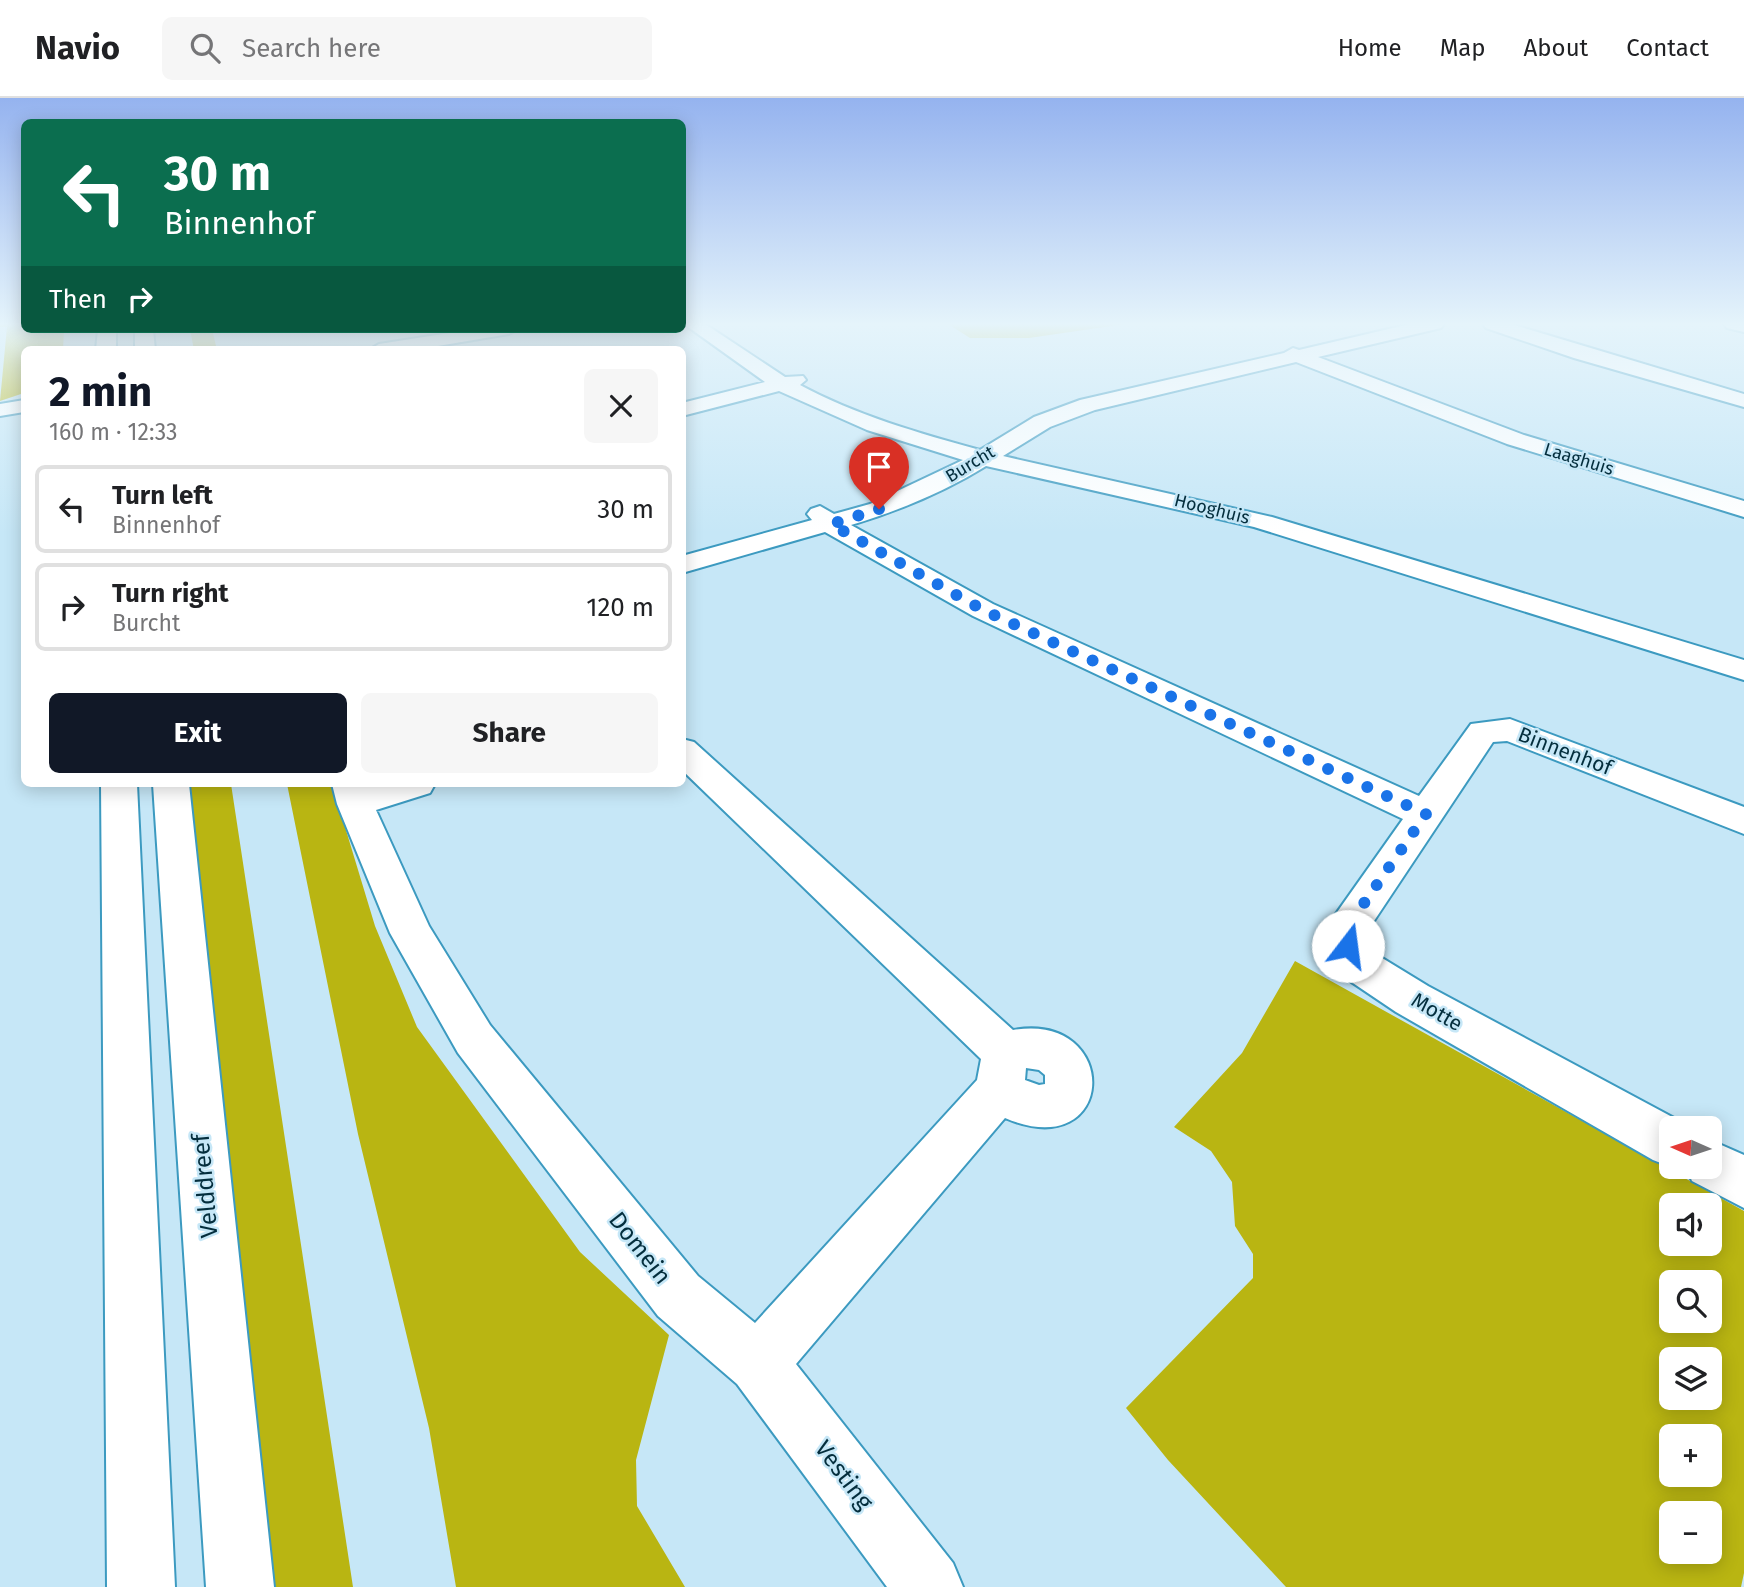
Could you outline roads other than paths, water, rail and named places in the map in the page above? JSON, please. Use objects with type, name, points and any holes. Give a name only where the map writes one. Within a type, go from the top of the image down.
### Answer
[{"type":"street","points":[[686,409],[746,393]]},
{"type":"street","name":"Hooghuis","points":[[814,393],[885,429],[1262,522],[1415,566],[1744,670]]},
{"type":"street","name":"Burcht","points":[[686,564],[920,492],[978,452],[1042,422],[1088,405],[1134,393]]},
{"type":"street","name":"Laaghuis","points":[[1387,393],[1564,456],[1744,509]]},
{"type":"street","points":[[1718,393],[1744,401]]},
{"type":"street","points":[[0,410],[21,406]]},
{"type":"street","name":"Hooghuis","points":[[978,452],[1298,517],[1677,634],[1744,651]]},
{"type":"street","points":[[826,519],[983,610],[1426,814]]},
{"type":"street","name":"Burcht","points":[[686,550],[826,519]]},
{"type":"street","name":"Binnenhof","points":[[1426,814],[1483,732],[1510,730],[1744,821]]},
{"type":"street","points":[[686,754],[1002,1070],[758,1363]]},
{"type":"street","points":[[119,787],[141,1587]]},
{"type":"street","name":"Velddreef","points":[[171,787],[240,1587]]},
{"type":"street","name":"Domein","points":[[398,787],[352,794],[411,933],[474,1039],[678,1296],[758,1363]]},
{"type":"street","name":"Motte","points":[[1426,814],[1349,925],[1348,946],[1359,965],[1412,999],[1659,1136]]},
{"type":"street","points":[[1722,1171],[1744,1183]]},
{"type":"street","name":"Vesting","points":[[758,1363],[929,1587]]}]
